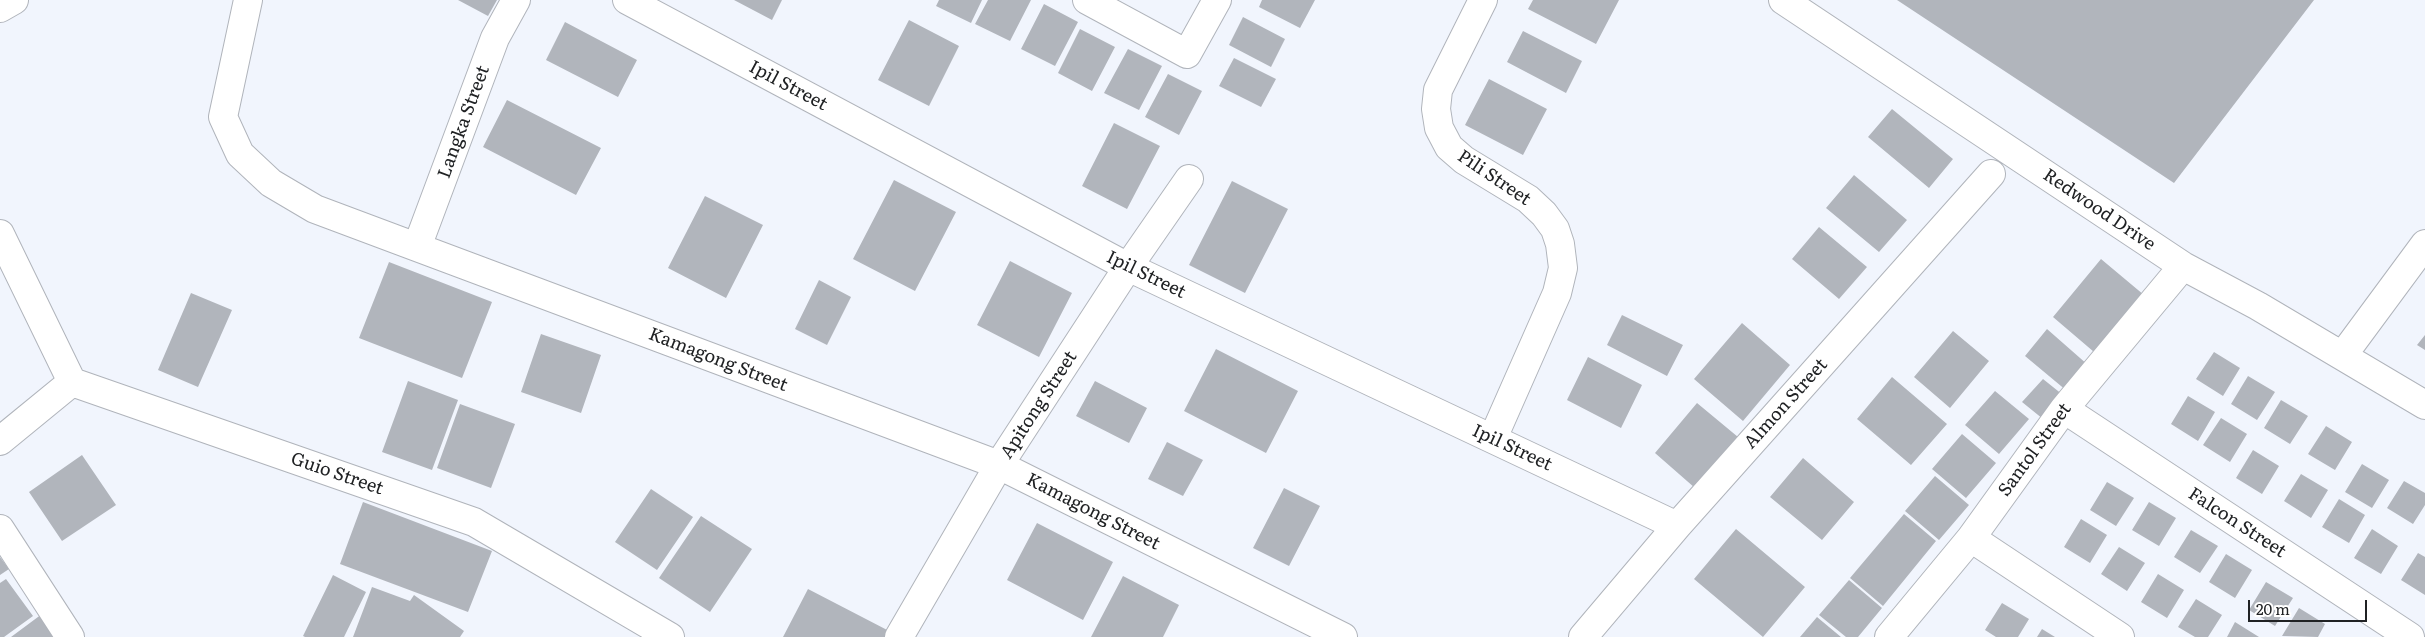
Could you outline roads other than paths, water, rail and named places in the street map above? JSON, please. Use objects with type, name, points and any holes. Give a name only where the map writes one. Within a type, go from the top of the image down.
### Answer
[{"type":"street","points":[[0,8],[14,0]]},
{"type":"street","name":"Kamagong Street","points":[[248,0],[223,117],[240,154],[271,183],[315,209],[1000,466],[1343,637]]},
{"type":"street","name":"Langka Street","points":[[417,247],[495,38],[516,0]]},
{"type":"street","name":"Ipil Street","points":[[627,0],[1128,267],[1677,526]]},
{"type":"street","points":[[1087,0],[1187,54],[1216,0]]},
{"type":"street","name":"Pili Street","points":[[1483,0],[1438,90],[1436,109],[1440,128],[1449,147],[1464,160],[1528,199],[1544,214],[1554,229],[1560,244],[1563,268],[1557,292],[1493,438]]},
{"type":"street","name":"Redwood Drive","points":[[1783,0],[2183,266],[2258,306],[2425,405]]},
{"type":"street","name":"Almon Street","points":[[1583,637],[1677,526],[1991,174]]},
{"type":"street","name":"Apitong Street","points":[[898,637],[1000,466],[1128,267],[1189,179]]},
{"type":"street","points":[[0,234],[72,382],[0,441]]},
{"type":"street","points":[[2343,356],[2425,244]]},
{"type":"street","name":"Santol Street","points":[[1890,637],[1972,538],[2064,408],[2183,266]]},
{"type":"street","name":"Guio Street","points":[[72,382],[474,522],[670,637]]},
{"type":"street","name":"Falcon Street","points":[[2064,408],[2410,637]]},
{"type":"street","points":[[0,529],[70,637]]},
{"type":"street","points":[[1972,538],[2120,637]]}]
